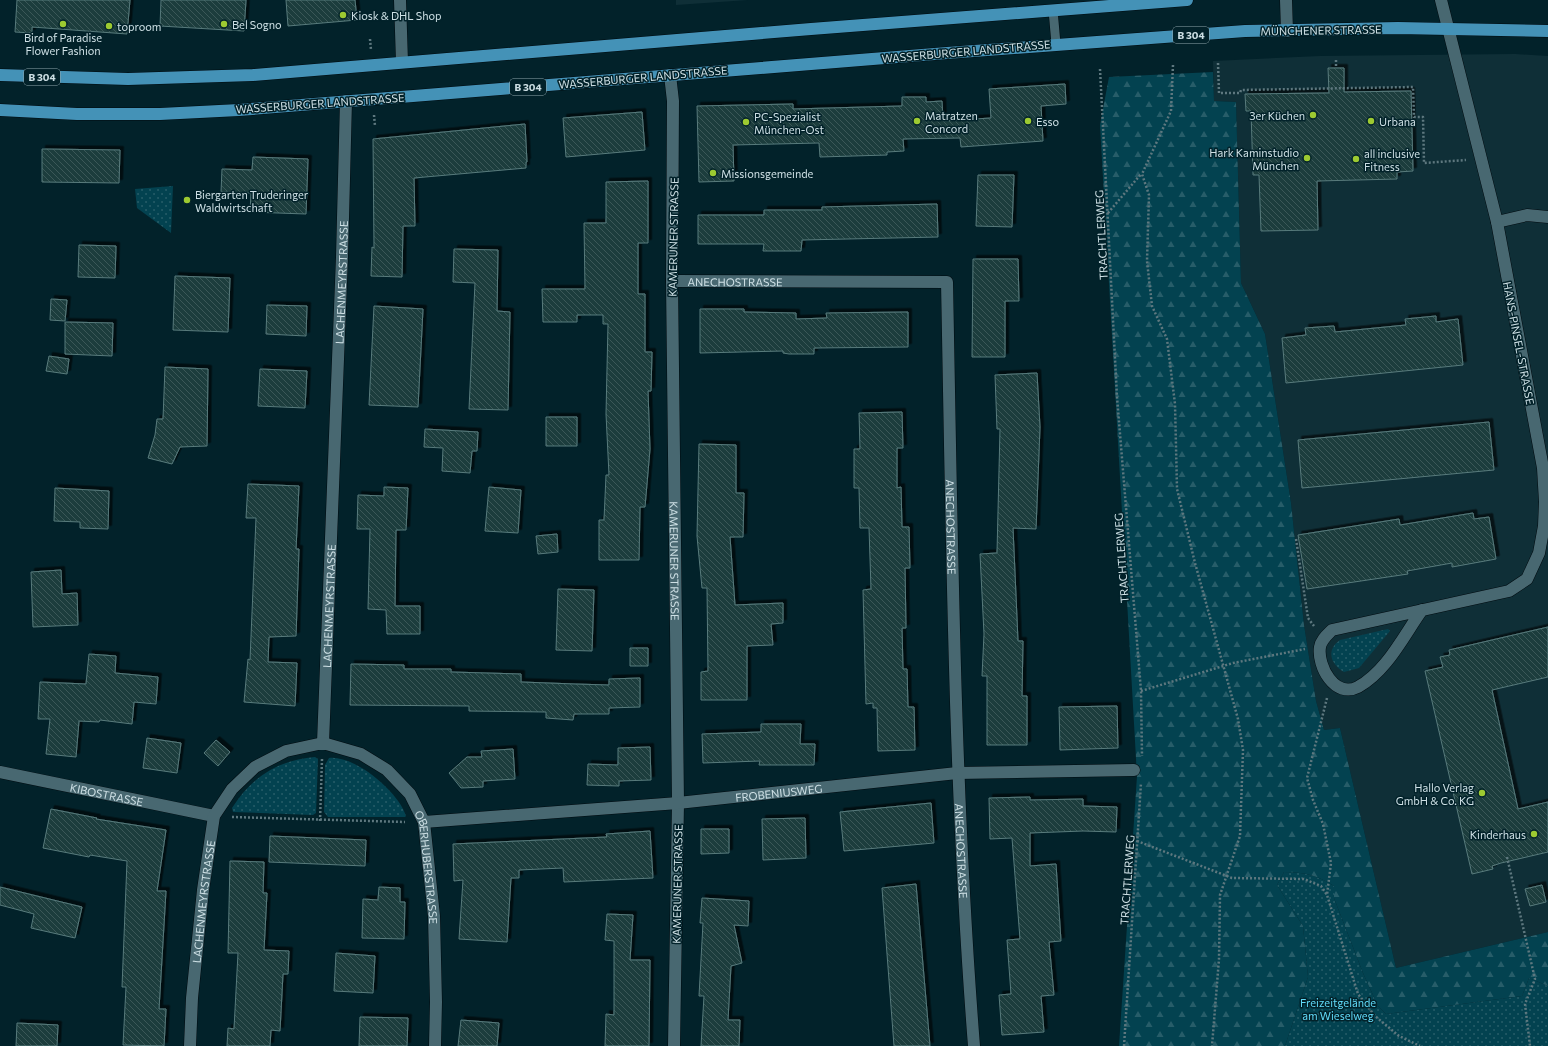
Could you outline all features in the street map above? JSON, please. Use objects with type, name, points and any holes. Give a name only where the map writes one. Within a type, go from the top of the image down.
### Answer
[{"type":"main road","name":"B 304","points":[[0,75],[84,79],[172,79],[254,75],[1187,0]]},
{"type":"main road","name":"MÜNCHENER STRASSE","points":[[1094,41],[1245,31],[1448,29],[1548,32]]},
{"type":"main road","name":"WASSERBURGER LANDSTRASSE","points":[[0,110],[77,114],[160,114],[346,102],[1094,41]]},
{"type":"street","points":[[400,0],[402,62]]},
{"type":"street","points":[[1286,0],[1287,31]]},
{"type":"street","name":"HANS-PINSEL-STRASSE","points":[[1322,642],[1332,630],[1509,591],[1527,579],[1539,552],[1544,526],[1545,502],[1543,468],[1497,222],[1441,0]]},
{"type":"street","name":"KAMERUNER STRASSE","points":[[670,75],[673,101],[672,281],[678,803],[674,1046]]},
{"type":"street","name":"LACHENMEYRSTRASSE","points":[[190,1046],[195,967],[203,890],[214,816],[232,789],[255,767],[286,751],[323,743],[342,257],[346,102]]},
{"type":"street","points":[[1497,222],[1527,215],[1548,217]]},
{"type":"street","name":"ANECHOSTRASSE","points":[[672,281],[947,282],[957,773],[964,927],[974,1046]]},
{"type":"street","points":[[1322,642],[1321,663],[1330,682],[1342,689],[1357,687],[1377,672],[1422,610]]},
{"type":"street","name":"OBERHUBERSTRASSE","points":[[323,743],[361,754],[387,770],[410,794],[424,822],[434,916],[436,1002],[435,1046]]},
{"type":"street","name":"FROBENIUSWEG","points":[[424,822],[678,803],[957,773],[1139,770]]},
{"type":"street","name":"KIBOSTRASSE","points":[[0,772],[214,816]]},
{"type":"lane","points":[[1053,10],[1056,44]]},
{"type":"path","points":[[1336,60],[1336,68]]},
{"type":"path","points":[[1218,63],[1219,93],[1240,93],[1241,90],[1413,87],[1414,117],[1423,117],[1424,163],[1460,162],[1480,156]]},
{"type":"path","points":[[1108,214],[1142,174],[1171,111],[1173,65]]},
{"type":"path","name":"TRACHTLERWEG","points":[[1100,69],[1118,404],[1141,691],[1137,841],[1124,1046]]},
{"type":"path","points":[[1142,174],[1149,194],[1147,261],[1152,306],[1167,340],[1175,404],[1177,489],[1194,563],[1238,719],[1243,750],[1240,836],[1220,895],[1220,958],[1212,1046]]},
{"type":"path","points":[[1141,691],[1223,666],[1322,642],[1308,618],[1296,539]]},
{"type":"path","points":[[1327,896],[1331,864],[1323,824],[1313,800],[1307,778],[1330,682]]},
{"type":"path","points":[[320,820],[323,743]]},
{"type":"path","points":[[214,816],[424,822]]},
{"type":"path","points":[[1137,841],[1232,878],[1304,879],[1320,886],[1327,896],[1358,994],[1376,1016],[1399,1036],[1420,1046]]},
{"type":"path","points":[[1507,857],[1535,979],[1526,1004],[1530,1046]]},
{"type":"shaded area","points":[[676,0],[748,0],[676,5]]},
{"type":"shaded area","points":[[1515,54],[1548,56],[1548,932],[1396,968],[1340,728],[1324,730],[1316,701],[1304,625],[1291,503],[1265,334],[1241,283],[1236,102],[1214,101],[1213,61],[1320,56]]},
{"type":"green space","points":[[1213,72],[1214,101],[1236,102],[1241,283],[1265,334],[1291,503],[1304,625],[1316,701],[1324,730],[1340,728],[1396,968],[1548,932],[1548,986],[1529,978],[1522,996],[1386,1014],[1378,1006],[1363,973],[1334,898],[1334,886],[1322,879],[1310,875],[1284,872],[1277,885],[1303,926],[1308,977],[1285,1046],[1119,1046],[1137,776],[1100,125],[1109,77]]},
{"type":"green space","points":[[173,186],[171,233],[137,208],[135,189]]},
{"type":"green space","points":[[1388,629],[1390,631],[1359,668],[1344,672],[1339,669],[1333,661],[1331,652],[1340,640]]},
{"type":"green space","points":[[315,757],[318,759],[316,813],[313,815],[233,812],[232,808],[248,787],[267,772],[289,762]]},
{"type":"green space","points":[[329,758],[351,762],[375,777],[395,796],[402,806],[406,816],[328,817],[324,812],[325,765]]},
{"type":"green space","name":"Freizeitgelände am Wieselweg","points":[[1284,872],[1310,875],[1322,879],[1334,886],[1334,898],[1363,973],[1378,1006],[1386,1014],[1522,996],[1529,978],[1548,986],[1548,1046],[1285,1046],[1308,977],[1303,926],[1277,885]]},
{"type":"building","points":[[17,0],[130,0],[127,34],[32,27],[32,33],[15,32]]},
{"type":"building","points":[[161,0],[246,0],[244,31],[160,26]]},
{"type":"building","points":[[286,0],[355,0],[357,20],[288,26]]},
{"type":"building","points":[[1328,68],[1344,68],[1344,92],[1411,91],[1413,171],[1397,172],[1397,179],[1317,181],[1318,230],[1261,231],[1259,175],[1253,175],[1251,111],[1246,111],[1245,94],[1329,93]]},
{"type":"building","points":[[1065,84],[1066,104],[1041,106],[1043,141],[961,147],[960,138],[903,139],[904,151],[887,152],[887,155],[820,157],[819,143],[733,145],[734,181],[699,182],[697,106],[793,104],[793,109],[902,106],[902,97],[926,97],[926,102],[942,101],[943,121],[991,118],[989,89]]},
{"type":"building","points":[[642,112],[645,150],[566,157],[563,118]]},
{"type":"building","points":[[525,124],[526,168],[414,178],[415,226],[403,226],[402,277],[371,276],[372,247],[374,248],[373,139]]},
{"type":"building","points":[[42,149],[120,150],[119,183],[42,182]]},
{"type":"building","points":[[253,157],[308,159],[306,214],[250,212],[251,193],[221,192],[222,169],[252,170]]},
{"type":"building","points":[[978,175],[1014,175],[1012,227],[976,226]]},
{"type":"building","points":[[648,181],[648,243],[638,243],[638,294],[645,294],[645,352],[652,352],[651,391],[648,391],[650,449],[645,507],[640,507],[639,560],[599,560],[599,520],[604,520],[606,475],[609,475],[606,414],[608,324],[603,324],[603,315],[577,315],[577,322],[543,322],[542,289],[585,289],[584,223],[606,223],[606,182]]},
{"type":"building","points":[[937,204],[938,237],[802,240],[801,251],[763,251],[764,244],[698,244],[698,215],[764,215],[764,210],[822,210],[822,207]]},
{"type":"building","points":[[79,245],[116,246],[115,278],[78,277]]},
{"type":"building","points":[[454,249],[498,250],[497,311],[510,312],[508,410],[469,409],[475,283],[453,282]]},
{"type":"building","points":[[973,259],[1018,259],[1019,301],[1005,301],[1005,357],[972,357]]},
{"type":"building","points":[[175,276],[230,278],[228,332],[173,330]]},
{"type":"building","points":[[51,299],[67,300],[65,321],[50,320]]},
{"type":"building","points":[[267,305],[307,306],[306,336],[266,334]]},
{"type":"building","points":[[374,306],[423,309],[418,407],[369,405]]},
{"type":"building","points":[[700,309],[744,309],[744,312],[796,313],[796,319],[827,318],[826,313],[908,312],[908,347],[814,348],[814,354],[789,354],[783,353],[783,351],[700,353]]},
{"type":"building","points":[[1436,316],[1436,322],[1458,319],[1463,365],[1286,383],[1282,338],[1306,335],[1305,328],[1334,326],[1335,332],[1406,325],[1405,319]]},
{"type":"building","points":[[65,322],[113,323],[112,356],[65,354]]},
{"type":"building","points":[[49,356],[69,359],[67,374],[46,371]]},
{"type":"building","points":[[165,367],[208,369],[207,446],[180,447],[172,464],[148,458],[155,435],[157,419],[163,419]]},
{"type":"building","points":[[260,369],[307,371],[305,408],[258,406]]},
{"type":"building","points":[[1037,373],[1040,427],[1036,529],[1013,528],[1018,641],[1023,641],[1022,696],[1027,696],[1027,745],[987,745],[987,676],[982,676],[984,634],[980,554],[997,553],[1000,429],[997,429],[995,375]]},
{"type":"building","points":[[902,412],[903,448],[897,448],[897,488],[901,487],[902,527],[909,527],[910,568],[905,568],[906,628],[902,628],[903,669],[907,669],[908,707],[914,707],[915,750],[878,751],[877,708],[873,708],[873,703],[866,704],[863,590],[871,589],[869,528],[860,528],[859,488],[854,488],[854,449],[860,449],[859,413]]},
{"type":"building","points":[[546,417],[577,417],[577,446],[546,446]]},
{"type":"building","points":[[1489,422],[1494,470],[1302,488],[1298,440]]},
{"type":"building","points":[[425,429],[478,432],[477,451],[472,451],[470,473],[442,471],[443,448],[424,447]]},
{"type":"building","points":[[699,444],[736,445],[736,493],[744,493],[743,537],[730,537],[735,605],[783,603],[783,623],[771,624],[773,645],[747,646],[747,700],[701,700],[701,672],[708,671],[707,588],[702,588],[697,536]]},
{"type":"building","points":[[248,484],[299,486],[296,549],[299,549],[296,636],[269,637],[268,662],[297,663],[295,706],[244,702],[248,659],[250,660],[256,518],[246,518]]},
{"type":"building","points":[[384,487],[408,488],[406,530],[396,530],[395,606],[420,606],[420,634],[387,634],[386,610],[368,609],[370,529],[357,529],[358,495],[384,496]]},
{"type":"building","points":[[489,487],[521,490],[518,533],[485,531]]},
{"type":"building","points":[[55,488],[109,491],[108,529],[80,528],[80,522],[54,521]]},
{"type":"building","points":[[1473,513],[1474,519],[1489,517],[1496,559],[1452,567],[1452,563],[1407,571],[1408,574],[1307,589],[1298,535],[1399,519],[1400,525]]},
{"type":"building","points":[[557,534],[558,552],[538,554],[536,536]]},
{"type":"building","points":[[61,570],[62,594],[77,593],[78,625],[33,627],[31,572]]},
{"type":"building","points":[[558,589],[594,590],[592,651],[556,650]]},
{"type":"building","points":[[1548,627],[1548,677],[1492,690],[1518,809],[1548,802],[1548,852],[1501,863],[1492,866],[1493,869],[1472,874],[1425,671],[1443,667],[1440,657],[1450,655],[1449,650]]},
{"type":"building","points":[[630,648],[648,648],[648,666],[630,666]]},
{"type":"building","points":[[89,654],[116,656],[115,673],[158,677],[156,704],[134,702],[132,724],[100,720],[99,722],[79,721],[76,757],[46,754],[50,719],[38,719],[40,682],[86,684]]},
{"type":"building","points":[[351,664],[404,665],[404,669],[451,669],[451,672],[521,674],[521,682],[609,685],[609,679],[640,678],[640,707],[609,708],[609,714],[574,714],[573,720],[546,718],[546,712],[469,711],[469,706],[350,705]]},
{"type":"building","points":[[1117,706],[1118,748],[1060,750],[1059,707]]},
{"type":"building","points":[[761,724],[801,724],[800,744],[815,744],[814,765],[759,765],[760,761],[703,763],[702,734],[761,732]]},
{"type":"building","points":[[147,738],[181,743],[177,773],[143,768]]},
{"type":"building","points":[[216,740],[230,752],[218,766],[204,753]]},
{"type":"building","points":[[650,747],[651,780],[619,781],[619,786],[587,785],[588,764],[618,765],[618,748]]},
{"type":"building","points":[[513,749],[515,779],[483,781],[483,787],[461,788],[449,773],[467,757],[482,757],[481,751]]},
{"type":"building","points":[[1030,797],[1030,800],[1083,799],[1083,806],[1117,807],[1116,832],[1083,831],[1030,833],[1030,866],[1056,864],[1061,941],[1049,942],[1054,995],[1041,996],[1044,1032],[1002,1035],[999,995],[1011,994],[1007,940],[1020,939],[1012,838],[990,839],[989,798]]},
{"type":"building","points":[[931,803],[934,843],[844,851],[840,812]]},
{"type":"building","points":[[51,809],[97,818],[96,819],[166,830],[157,891],[166,891],[159,1009],[166,1009],[164,1046],[123,1045],[126,987],[122,987],[127,861],[90,855],[89,857],[43,848]]},
{"type":"building","points":[[805,818],[806,858],[763,860],[762,819]]},
{"type":"building","points":[[701,829],[729,829],[729,853],[701,854]]},
{"type":"building","points":[[650,831],[653,878],[564,882],[563,868],[519,870],[519,878],[511,878],[507,942],[459,939],[463,880],[454,881],[453,844],[607,837],[606,834]]},
{"type":"building","points":[[270,836],[366,840],[365,866],[269,862]]},
{"type":"building","points":[[230,861],[264,862],[263,893],[267,893],[264,950],[289,951],[288,974],[283,974],[280,1031],[271,1030],[270,1046],[227,1046],[228,1028],[234,1029],[238,953],[228,953]]},
{"type":"building","points":[[916,884],[930,1046],[894,1046],[882,888]]},
{"type":"building","points":[[1542,885],[1546,902],[1530,906],[1525,889]]},
{"type":"building","points":[[0,887],[82,907],[75,938],[31,928],[34,914],[0,905]]},
{"type":"building","points":[[379,887],[400,888],[400,902],[405,902],[404,939],[362,938],[363,899],[378,900]]},
{"type":"building","points":[[702,898],[749,901],[748,926],[734,925],[742,963],[731,966],[728,1020],[740,1020],[739,1046],[701,1046],[704,996],[699,996],[703,923],[700,923]]},
{"type":"building","points":[[607,914],[633,915],[630,960],[650,960],[649,1046],[605,1046],[606,1014],[614,1015],[614,941],[605,940]]},
{"type":"building","points":[[336,953],[375,956],[373,993],[334,991]]},
{"type":"building","points":[[360,1017],[408,1018],[407,1046],[359,1046]]},
{"type":"building","points":[[461,1020],[499,1023],[497,1046],[458,1046]]},
{"type":"building","points":[[17,1023],[58,1025],[57,1046],[16,1046]]},
{"type":"place","name":"Kiosk & DHL Shop","points":[[343,15]]},
{"type":"place","name":"Bird of Paradise Flower Fashion","points":[[63,24]]},
{"type":"place","name":"Bel Sogno","points":[[224,24]]},
{"type":"place","name":"toproom","points":[[109,26]]},
{"type":"place","name":"3er Küchen","points":[[1313,115]]},
{"type":"place","name":"Matratzen Concord","points":[[917,121]]},
{"type":"place","name":"Esso","points":[[1028,121]]},
{"type":"place","name":"Urbana","points":[[1371,121]]},
{"type":"place","name":"PC-Spezialist München-Ost","points":[[746,122]]},
{"type":"place","name":"Hark Kaminstudio München","points":[[1307,158]]},
{"type":"place","name":"all inclusive Fitness","points":[[1356,159]]},
{"type":"place","name":"Missionsgemeinde","points":[[713,173]]},
{"type":"place","name":"Biergarten Truderinger Waldwirtschaft","points":[[187,200]]},
{"type":"place","name":"Hallo Verlag GmbH & Co. KG","points":[[1482,793]]},
{"type":"place","name":"Kinderhaus","points":[[1534,834]]}]
